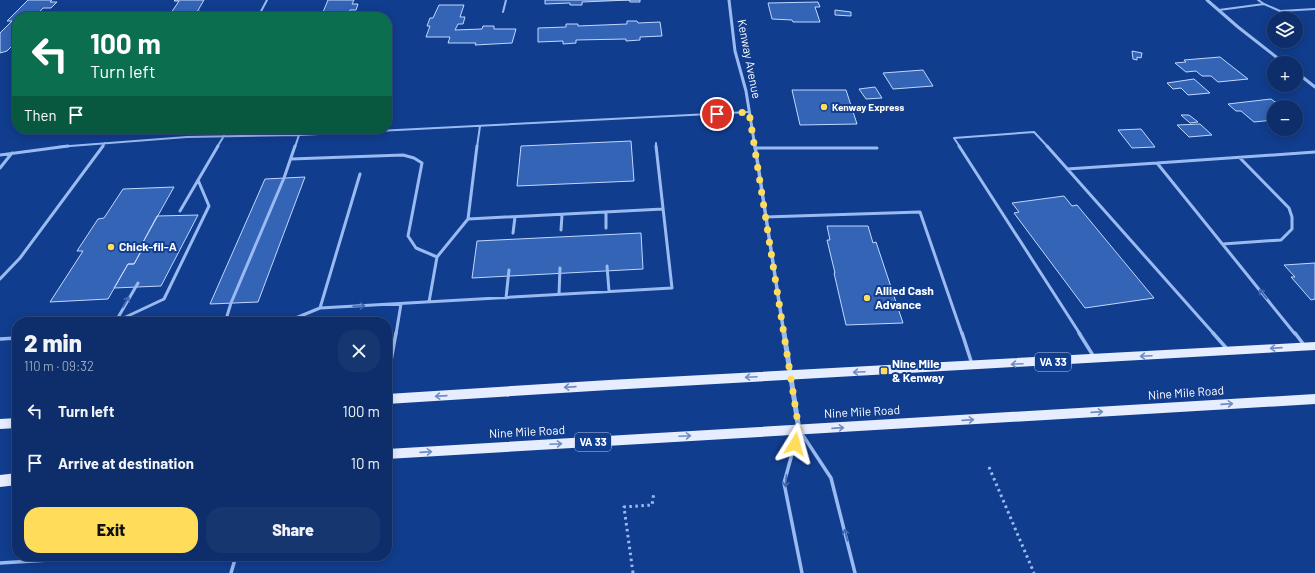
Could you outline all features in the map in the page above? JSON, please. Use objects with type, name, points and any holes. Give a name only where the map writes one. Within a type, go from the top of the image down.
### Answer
[{"type":"main road","name":"VA 33","points":[[392,399],[609,385],[973,366],[1310,346]]},
{"type":"main road","name":"Nine Mile Road","points":[[392,454],[1315,399]]},
{"type":"main road","points":[[0,424],[12,423]]},
{"type":"main road","points":[[0,481],[12,480]]},
{"type":"street","name":"Kenway Avenue","points":[[728,0],[735,51],[746,91],[799,430]]},
{"type":"street","points":[[1207,0],[1238,28],[1275,56]]},
{"type":"street","points":[[1303,78],[1315,87]]},
{"type":"lane","points":[[261,12],[267,0]]},
{"type":"lane","points":[[503,12],[506,0]]},
{"type":"lane","points":[[1258,0],[1280,11],[1315,9]]},
{"type":"lane","points":[[1219,10],[1264,4]]},
{"type":"lane","points":[[392,130],[749,112]]},
{"type":"lane","points":[[429,302],[437,257],[468,219],[480,126]]},
{"type":"lane","points":[[1096,359],[954,138],[1034,132],[1229,351]]},
{"type":"lane","points":[[0,155],[58,147],[187,137],[319,134]]},
{"type":"lane","points":[[228,317],[231,303],[291,159],[299,135]]},
{"type":"lane","points":[[180,211],[224,136]]},
{"type":"lane","points":[[0,279],[20,258],[105,143]]},
{"type":"lane","points":[[298,317],[320,308],[672,288],[656,143]]},
{"type":"lane","points":[[755,148],[877,148]]},
{"type":"lane","points":[[1067,169],[1315,152]]},
{"type":"lane","points":[[0,168],[12,154]]},
{"type":"lane","points":[[291,159],[403,155],[414,158],[422,163],[408,236],[416,248],[437,257]]},
{"type":"lane","points":[[1223,244],[1281,240],[1292,229],[1292,218],[1289,208],[1240,158]]},
{"type":"lane","points":[[1157,163],[1223,244],[1310,346]]},
{"type":"lane","points":[[320,308],[360,174]]},
{"type":"lane","points":[[126,317],[164,299],[209,206],[198,180]]},
{"type":"lane","points":[[468,219],[663,209]]},
{"type":"lane","points":[[606,212],[606,228]]},
{"type":"lane","points":[[765,217],[920,212],[973,366]]},
{"type":"lane","points":[[561,230],[562,215]]},
{"type":"lane","points":[[513,233],[515,217]]},
{"type":"lane","points":[[607,266],[609,291]]},
{"type":"lane","points":[[559,294],[560,268]]},
{"type":"lane","points":[[506,298],[509,270]]},
{"type":"lane","points":[[118,317],[138,282]]},
{"type":"lane","points":[[392,354],[401,304]]},
{"type":"lane","points":[[0,339],[12,338]]},
{"type":"lane","points":[[799,430],[784,483],[802,573]]},
{"type":"lane","points":[[799,430],[831,478],[855,573]]},
{"type":"lane","points":[[0,563],[33,561]]},
{"type":"lane","points":[[231,573],[235,561]]},
{"type":"path","points":[[989,467],[1034,573]]},
{"type":"path","points":[[634,573],[624,507],[652,505],[654,492]]},
{"type":"building","points":[[28,0],[52,0],[50,2],[57,2],[51,8],[43,8],[39,12],[16,12]]},
{"type":"building","points":[[204,0],[197,12],[172,12],[179,1],[174,1]]},
{"type":"building","points":[[328,0],[354,0],[352,4],[358,4],[356,10],[350,10],[349,12],[323,12]]},
{"type":"building","points":[[545,0],[629,0],[582,2],[582,5],[570,5],[570,3],[545,4]]},
{"type":"building","points":[[629,0],[640,0],[640,2],[630,2]]},
{"type":"building","points":[[818,2],[820,7],[815,7],[820,22],[793,22],[792,20],[772,19],[768,3]]},
{"type":"building","points":[[439,5],[464,5],[460,17],[465,17],[463,24],[458,24],[455,30],[482,29],[483,26],[494,26],[494,29],[516,29],[512,43],[475,45],[476,43],[448,43],[450,37],[426,37],[430,26],[427,26],[430,18],[433,18]]},
{"type":"building","points":[[835,10],[851,12],[851,16],[835,15]]},
{"type":"building","points":[[12,16],[12,21],[7,21]]},
{"type":"building","points":[[12,21],[12,46],[7,51],[0,53],[0,33]]},
{"type":"building","points":[[627,21],[637,21],[638,23],[660,22],[662,36],[640,37],[640,40],[626,41],[626,39],[576,40],[576,43],[563,44],[563,41],[538,42],[538,28],[566,27],[566,24],[578,24],[578,26],[627,24]]},
{"type":"building","points":[[1132,51],[1142,53],[1141,58],[1137,57],[1137,60],[1133,59]]},
{"type":"building","points":[[1220,57],[1248,79],[1218,82],[1211,76],[1202,76],[1196,71],[1186,72],[1175,63],[1186,62],[1184,60]]},
{"type":"building","points":[[923,70],[933,86],[893,89],[883,73]]},
{"type":"building","points":[[1194,79],[1210,93],[1188,95],[1181,88],[1173,89],[1167,83]]},
{"type":"building","points":[[875,87],[882,98],[866,99],[859,89]]},
{"type":"building","name":"Kenway Express","points":[[792,90],[846,90],[857,124],[800,125]]},
{"type":"building","points":[[1271,99],[1272,100],[1267,100],[1267,121],[1254,122],[1241,111],[1236,111],[1228,104]]},
{"type":"building","points":[[1181,115],[1189,115],[1198,122],[1190,123]]},
{"type":"building","points":[[1200,124],[1212,135],[1189,137],[1177,125]]},
{"type":"building","points":[[1141,129],[1155,147],[1132,148],[1118,130]]},
{"type":"building","points":[[631,141],[634,181],[517,186],[521,146]]},
{"type":"building","points":[[305,177],[258,302],[210,304],[265,179]]},
{"type":"building","name":"Chick-fil-A","points":[[174,187],[142,244],[145,244],[134,264],[128,264],[108,299],[50,302],[83,251],[77,251],[98,219],[104,218],[123,189]]},
{"type":"building","points":[[1064,196],[1072,206],[1077,205],[1154,298],[1085,308],[1014,213],[1019,212],[1012,203]]},
{"type":"building","points":[[198,215],[161,286],[114,288],[128,264],[134,264],[145,244],[142,244],[157,216]]},
{"type":"building","name":"Allied Cash Advance","points":[[827,226],[868,226],[873,243],[876,242],[903,323],[846,325],[827,240],[830,240]]},
{"type":"building","points":[[641,233],[643,269],[472,278],[477,241]]},
{"type":"building","points":[[1315,263],[1315,299],[1311,300],[1291,277],[1295,277],[1284,265]]},
{"type":"place","name":"Kenway Express","points":[[824,107]]},
{"type":"place","name":"Chick-fil-A","points":[[111,247]]},
{"type":"place","name":"Allied Cash Advance","points":[[867,298]]},
{"type":"place","name":"Nine Mile & Kenway","points":[[884,371]]},
{"type":"route","points":[[717,114],[749,112],[799,430],[795,444]]}]
